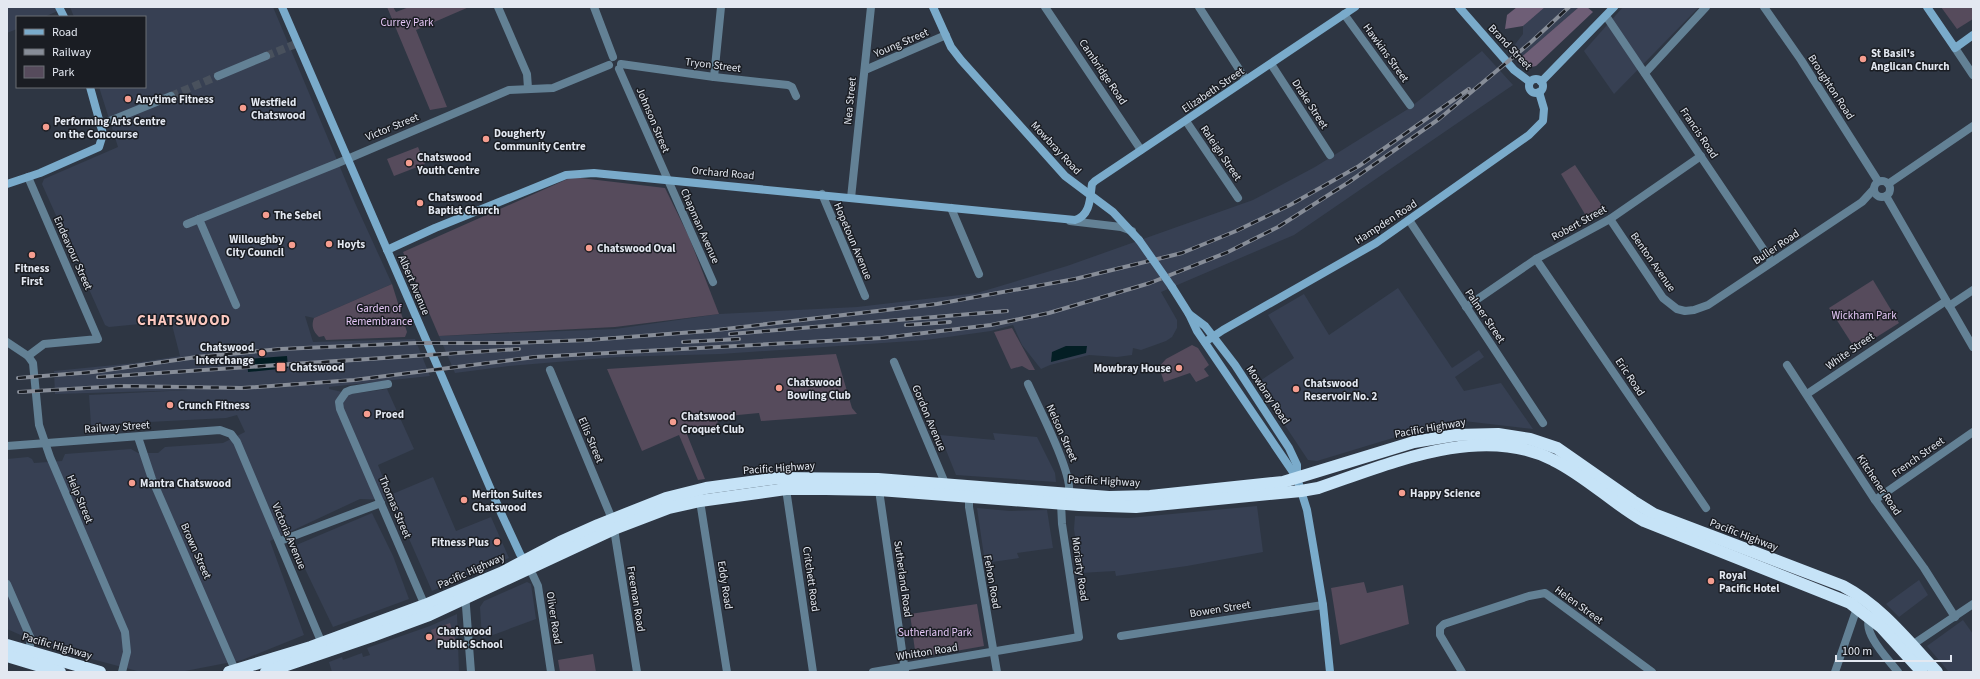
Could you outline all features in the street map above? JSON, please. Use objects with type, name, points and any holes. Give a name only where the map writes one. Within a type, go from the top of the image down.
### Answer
[{"type":"highway","name":"Pacific Highway","points":[[266,672],[324,647],[427,610],[466,594],[613,524],[683,493],[778,478],[878,479],[1109,496],[1143,496],[1256,486],[1297,478],[1414,442],[1456,435],[1475,434],[1520,436],[1557,448],[1654,514],[1855,592],[1882,613],[1937,672]]},
{"type":"highway","name":"Pacific Highway","points":[[613,524],[700,501],[786,489],[879,490],[1136,507],[1302,491],[1318,488],[1406,459],[1445,449],[1490,445],[1526,450],[1540,454],[1560,464],[1630,514],[1644,521],[1839,598],[1869,617],[1891,638],[1922,672]]},
{"type":"highway","name":"Pacific Highway","points":[[7,645],[100,672]]},
{"type":"highway","name":"Pacific Highway","points":[[234,672],[324,647]]},
{"type":"highway","points":[[7,656],[60,672]]},
{"type":"street","points":[[59,7],[64,16]]},
{"type":"street","name":"Albert Avenue","points":[[282,7],[501,513],[527,565]]},
{"type":"street","points":[[498,7],[527,74],[528,88]]},
{"type":"street","points":[[594,7],[613,57],[618,58],[620,66],[614,70],[609,65],[609,60],[613,57]]},
{"type":"street","points":[[714,77],[721,7]]},
{"type":"street","name":"Nea Street","points":[[850,198],[871,7]]},
{"type":"street","name":"Mowbray Road","points":[[933,7],[951,47],[1056,167],[1071,182],[1113,212],[1134,233],[1172,287],[1205,342],[1297,478],[1308,514],[1323,605],[1330,672]]},
{"type":"street","name":"Cambridge Road","points":[[1045,7],[1141,150]]},
{"type":"street","points":[[1199,7],[1246,80]]},
{"type":"street","name":"Elizabeth Street","points":[[1090,195],[1092,184],[1095,181],[1355,7]]},
{"type":"street","name":"Brand Street","points":[[1459,7],[1514,70],[1530,82]]},
{"type":"street","points":[[1542,82],[1534,79],[1530,82],[1529,87],[1531,91],[1535,93],[1542,89],[1542,82],[1614,7]]},
{"type":"street","points":[[1645,73],[1706,7]]},
{"type":"street","name":"Broughton Road","points":[[1764,7],[1801,60],[1878,181]]},
{"type":"street","points":[[1927,7],[1973,75]]},
{"type":"street","name":"Hawkins Street","points":[[1344,14],[1410,105]]},
{"type":"street","name":"Francis Road","points":[[1606,16],[1772,262]]},
{"type":"street","name":"Young Street","points":[[865,70],[946,35]]},
{"type":"street","points":[[1955,48],[1973,35]]},
{"type":"street","points":[[218,76],[266,56]]},
{"type":"street","name":"Drake Street","points":[[1271,64],[1330,155]]},
{"type":"street","name":"Victor Street","points":[[187,224],[509,90],[528,88],[542,90],[553,88],[609,65]]},
{"type":"street","name":"Tryon Street","points":[[620,66],[788,85],[792,87],[796,96]]},
{"type":"street","name":"Johnson Street","points":[[620,66],[667,179]]},
{"type":"street","points":[[7,184],[96,149],[103,140],[90,88]]},
{"type":"street","name":"Hampden Road","points":[[1205,342],[1376,243],[1540,126],[1545,116],[1539,92]]},
{"type":"street","points":[[100,125],[171,96]]},
{"type":"street","name":"Raleigh Street","points":[[1186,121],[1238,198]]},
{"type":"street","points":[[1888,184],[1973,126]]},
{"type":"street","name":"Robert Street","points":[[1466,307],[1536,259],[1610,218],[1701,156]]},
{"type":"street","name":"Orchard Road","points":[[387,250],[428,231],[566,174],[594,173],[822,194],[1070,221],[1121,227],[1134,233]]},
{"type":"street","name":"Endeavour Street","points":[[28,177],[98,339],[44,344],[28,356]]},
{"type":"street","name":"Chapman Avenue","points":[[667,179],[713,282]]},
{"type":"street","points":[[1878,181],[1885,181],[1888,184],[1890,192],[1886,196],[1878,196],[1873,190],[1874,185],[1878,181]]},
{"type":"street","name":"Buller Road","points":[[1686,311],[1698,309],[1708,305],[1862,202],[1873,190]]},
{"type":"street","name":"Hopetoun Avenue","points":[[822,194],[865,296]]},
{"type":"street","points":[[1070,221],[1079,219],[1085,213],[1089,206],[1090,195]]},
{"type":"street","points":[[1886,196],[1973,347]]},
{"type":"street","points":[[951,208],[979,274]]},
{"type":"street","name":"Benton Avenue","points":[[1610,218],[1663,298],[1677,309],[1686,311]]},
{"type":"street","points":[[199,219],[236,305]]},
{"type":"street","name":"Palmer Street","points":[[1409,220],[1543,423]]},
{"type":"street","name":"Eric Road","points":[[1536,259],[1706,508]]},
{"type":"street","name":"White Street","points":[[1807,394],[1947,303],[1973,290]]},
{"type":"street","name":"Mowbray Road","points":[[1189,314],[1205,326],[1214,337],[1235,365],[1290,448],[1297,465],[1297,478]]},
{"type":"street","points":[[7,342],[28,356]]},
{"type":"street","name":"Help Street","points":[[28,356],[33,363],[35,372],[39,425],[45,443],[125,632],[127,652],[122,672]]},
{"type":"street","name":"Gordon Avenue","points":[[894,362],[945,483]]},
{"type":"street","name":"Kitchener Road","points":[[1787,365],[1875,500],[1924,568],[1955,617]]},
{"type":"street","name":"Ellis Street","points":[[550,370],[613,524]]},
{"type":"street","name":"Thomas Street","points":[[388,384],[346,392],[339,402],[340,409],[427,610]]},
{"type":"street","name":"Nelson Street","points":[[1028,384],[1066,470],[1070,492]]},
{"type":"street","name":"Railway Street","points":[[7,446],[220,430],[228,432]]},
{"type":"street","name":"Victoria Avenue","points":[[228,432],[237,442],[324,647]]},
{"type":"street","name":"French Street","points":[[1875,500],[1973,432]]},
{"type":"street","name":"Brown Street","points":[[138,437],[152,479],[234,672]]},
{"type":"street","name":"Critchett Road","points":[[786,489],[813,672]]},
{"type":"street","name":"Sutherland Road","points":[[879,490],[905,670]]},
{"type":"street","name":"Fehon Road","points":[[969,496],[969,507],[996,672]]},
{"type":"street","name":"Eddy Road","points":[[700,501],[727,672]]},
{"type":"street","points":[[280,541],[381,503]]},
{"type":"street","name":"Moriarty Road","points":[[1061,503],[1062,524],[1079,638]]},
{"type":"street","name":"Freeman Road","points":[[613,524],[637,672]]},
{"type":"street","name":"Oliver Road","points":[[527,565],[538,586],[551,672]]},
{"type":"street","points":[[7,584],[31,639],[29,652]]},
{"type":"street","points":[[1835,672],[1858,609],[1855,592]]},
{"type":"street","name":"Helen Street","points":[[1462,672],[1440,634],[1440,628],[1444,624],[1529,596],[1544,593],[1652,672]]},
{"type":"street","points":[[466,594],[471,672]]},
{"type":"street","points":[[1912,644],[1973,604]]},
{"type":"street","name":"Bowen Street","points":[[1121,636],[1323,605]]},
{"type":"street","points":[[1882,613],[1875,613],[1869,617],[1867,623],[1869,633],[1898,672]]},
{"type":"street","name":"Whitton Road","points":[[874,672],[905,670],[993,652],[1079,638]]},
{"type":"shaded area","points":[[7,7],[67,7],[46,16],[16,16],[16,29],[7,33]]},
{"type":"shaded area","points":[[70,7],[273,7],[355,203],[392,284],[314,318],[305,316],[313,342],[415,339],[430,376],[329,387],[329,389],[351,394],[387,389],[414,449],[378,465],[390,495],[433,477],[456,531],[491,517],[509,558],[432,591],[392,500],[360,499],[270,541],[304,635],[242,660],[180,672],[141,672],[50,648],[7,629],[7,459],[28,457],[32,459],[34,463],[62,461],[65,454],[131,449],[138,453],[158,453],[165,447],[223,443],[245,432],[237,415],[226,418],[91,425],[89,395],[189,390],[55,394],[54,371],[135,363],[180,356],[171,321],[109,327],[105,325],[42,184],[44,179],[118,147],[99,88],[146,88],[146,16],[74,16]]},
{"type":"shaded area","points":[[1517,7],[1545,7],[1523,26],[1505,29],[1507,15]]},
{"type":"shaded area","points":[[1545,7],[1579,7],[1518,60],[1510,51],[1523,34],[1523,26]]},
{"type":"shaded area","points":[[1579,7],[1587,7],[1593,12],[1536,66],[1526,66],[1518,60]]},
{"type":"shaded area","points":[[1623,7],[1699,7],[1614,94],[1584,51]]},
{"type":"shaded area","points":[[1482,51],[1513,85],[1294,235],[1161,292],[1177,320],[1177,328],[1172,337],[1166,341],[1141,350],[1133,348],[1132,355],[1117,357],[1089,355],[1050,365],[1041,369],[1022,345],[1013,325],[991,331],[926,340],[720,354],[617,357],[509,366],[455,373],[439,336],[615,329],[719,314],[857,307],[977,293],[1067,266],[1253,200],[1315,167],[1408,109]]},
{"type":"shaded area","points":[[1398,288],[1452,368],[1479,350],[1484,357],[1455,377],[1464,391],[1501,383],[1533,429],[1464,421],[1467,426],[1406,434],[1317,461],[1308,460],[1257,383],[1294,358],[1268,315],[1304,294],[1329,335]]},
{"type":"shaded area","points":[[1066,346],[1087,346],[1086,353],[1051,362],[1052,352]]},
{"type":"shaded area","points":[[287,356],[288,368],[248,372],[247,359]]},
{"type":"shaded area","points":[[993,433],[1037,437],[1055,473],[1056,482],[956,475],[940,435],[995,440]]},
{"type":"shaded area","points":[[1257,506],[1263,552],[1187,566],[1116,576],[1115,571],[1080,573],[1074,529],[1075,516],[1129,518]]},
{"type":"shaded area","points":[[977,508],[1010,511],[1047,510],[1053,548],[1017,553],[1019,558],[985,563]]},
{"type":"shaded area","points":[[372,513],[393,556],[409,599],[333,627],[294,546]]},
{"type":"shaded area","points":[[1919,580],[1928,595],[1899,617],[1886,604]]},
{"type":"shaded area","points":[[527,582],[531,584],[536,619],[482,639],[480,607],[484,601]]},
{"type":"shaded area","name":"Chatswood Public School","points":[[457,614],[459,672],[332,672],[329,662],[342,657],[343,660],[362,653],[363,657],[370,655],[367,648],[430,626]]},
{"type":"shaded area","points":[[1963,620],[1973,634],[1973,672],[1949,672],[1927,646]]},
{"type":"green space","name":"Currey Park","points":[[387,7],[393,7],[396,12],[409,7],[469,7],[416,30],[447,107],[430,110]]},
{"type":"green space","points":[[1941,7],[1973,7],[1973,19],[1957,29]]},
{"type":"green space","points":[[418,147],[425,164],[394,176],[387,159]]},
{"type":"green space","points":[[1575,165],[1603,207],[1586,216],[1561,174]]},
{"type":"green space","points":[[572,177],[665,188],[689,237],[719,314],[615,327],[439,336],[403,252]]},
{"type":"green space","name":"Wickham Park","points":[[1873,280],[1899,323],[1856,350],[1829,308]]},
{"type":"green space","name":"Garden of Remembrance","points":[[392,284],[407,332],[405,337],[326,340],[324,336],[319,337],[315,333],[313,328],[314,318]]},
{"type":"green space","points":[[1012,328],[1035,370],[1029,370],[1022,366],[1011,369],[994,332]]},
{"type":"green space","points":[[1192,345],[1198,348],[1209,365],[1204,369],[1209,376],[1196,382],[1190,373],[1164,382],[1159,367],[1166,359]]},
{"type":"green space","points":[[836,354],[852,408],[857,414],[761,421],[759,413],[717,417],[718,428],[686,432],[705,479],[698,480],[679,435],[642,451],[607,369]]},
{"type":"green space","points":[[1364,582],[1367,593],[1403,585],[1409,624],[1340,645],[1331,588]]},
{"type":"green space","name":"Sutherland Park","points":[[977,604],[984,646],[916,658],[910,614]]},
{"type":"green space","points":[[450,623],[456,642],[438,649],[431,630]]},
{"type":"green space","points":[[593,654],[596,672],[560,672],[558,660]]},
{"type":"tunnel","points":[[266,56],[298,43]]},
{"type":"tunnel","points":[[171,96],[218,76]]},
{"type":"railway","points":[[19,392],[120,386],[242,388],[354,380],[535,357],[882,338],[991,325],[1049,313],[1150,283],[1228,252],[1278,227],[1349,182],[1439,119],[1530,43],[1569,7]]},
{"type":"railway","points":[[18,378],[93,372],[197,357],[281,349],[416,343],[512,343],[588,340],[708,331],[937,304],[1075,279],[1182,253],[1236,231],[1290,205],[1359,166],[1469,89]]},
{"type":"railway","points":[[730,334],[1007,311]]},
{"type":"railway","points":[[906,325],[950,322]]},
{"type":"railway","points":[[683,342],[739,339]]},
{"type":"railway","points":[[98,377],[519,349]]},
{"type":"place","name":"St Basil's Anglican Church","points":[[1863,59]]},
{"type":"place","name":"Anytime Fitness","points":[[128,99]]},
{"type":"place","name":"Westfield Chatswood","points":[[243,108]]},
{"type":"place","name":"Performing Arts Centre on the Concourse","points":[[46,127]]},
{"type":"place","name":"Dougherty Community Centre","points":[[486,139]]},
{"type":"place","name":"Chatswood Youth Centre","points":[[409,163]]},
{"type":"place","name":"Chatswood Baptist Church","points":[[420,203]]},
{"type":"place","name":"The Sebel","points":[[266,215]]},
{"type":"place","name":"Hoyts","points":[[329,244]]},
{"type":"place","name":"Willoughby City Council","points":[[292,245]]},
{"type":"place","name":"Chatswood Oval","points":[[589,248]]},
{"type":"place","name":"Fitness First","points":[[32,255]]},
{"type":"place","name":"Chatswood Interchange","points":[[262,353]]},
{"type":"place","name":"Chatswood","points":[[281,367]]},
{"type":"place","name":"Mowbray House","points":[[1179,368]]},
{"type":"place","name":"Chatswood Bowling Club","points":[[779,388]]},
{"type":"place","name":"Chatswood Reservoir No. 2","points":[[1296,389]]},
{"type":"place","name":"Crunch Fitness","points":[[170,405]]},
{"type":"place","name":"Proed","points":[[367,414]]},
{"type":"place","name":"Chatswood Croquet Club","points":[[673,422]]},
{"type":"place","name":"Mantra Chatswood","points":[[132,483]]},
{"type":"place","name":"Happy Science","points":[[1402,493]]},
{"type":"place","name":"Meriton Suites Chatswood","points":[[464,500]]},
{"type":"place","name":"Fitness Plus","points":[[497,542]]},
{"type":"place","name":"Royal Pacific Hotel","points":[[1711,581]]},
{"type":"place","name":"Chatswood Public School","points":[[429,637]]},
{"type":"district","name":"CHATSWOOD","points":[[184,320]]}]
